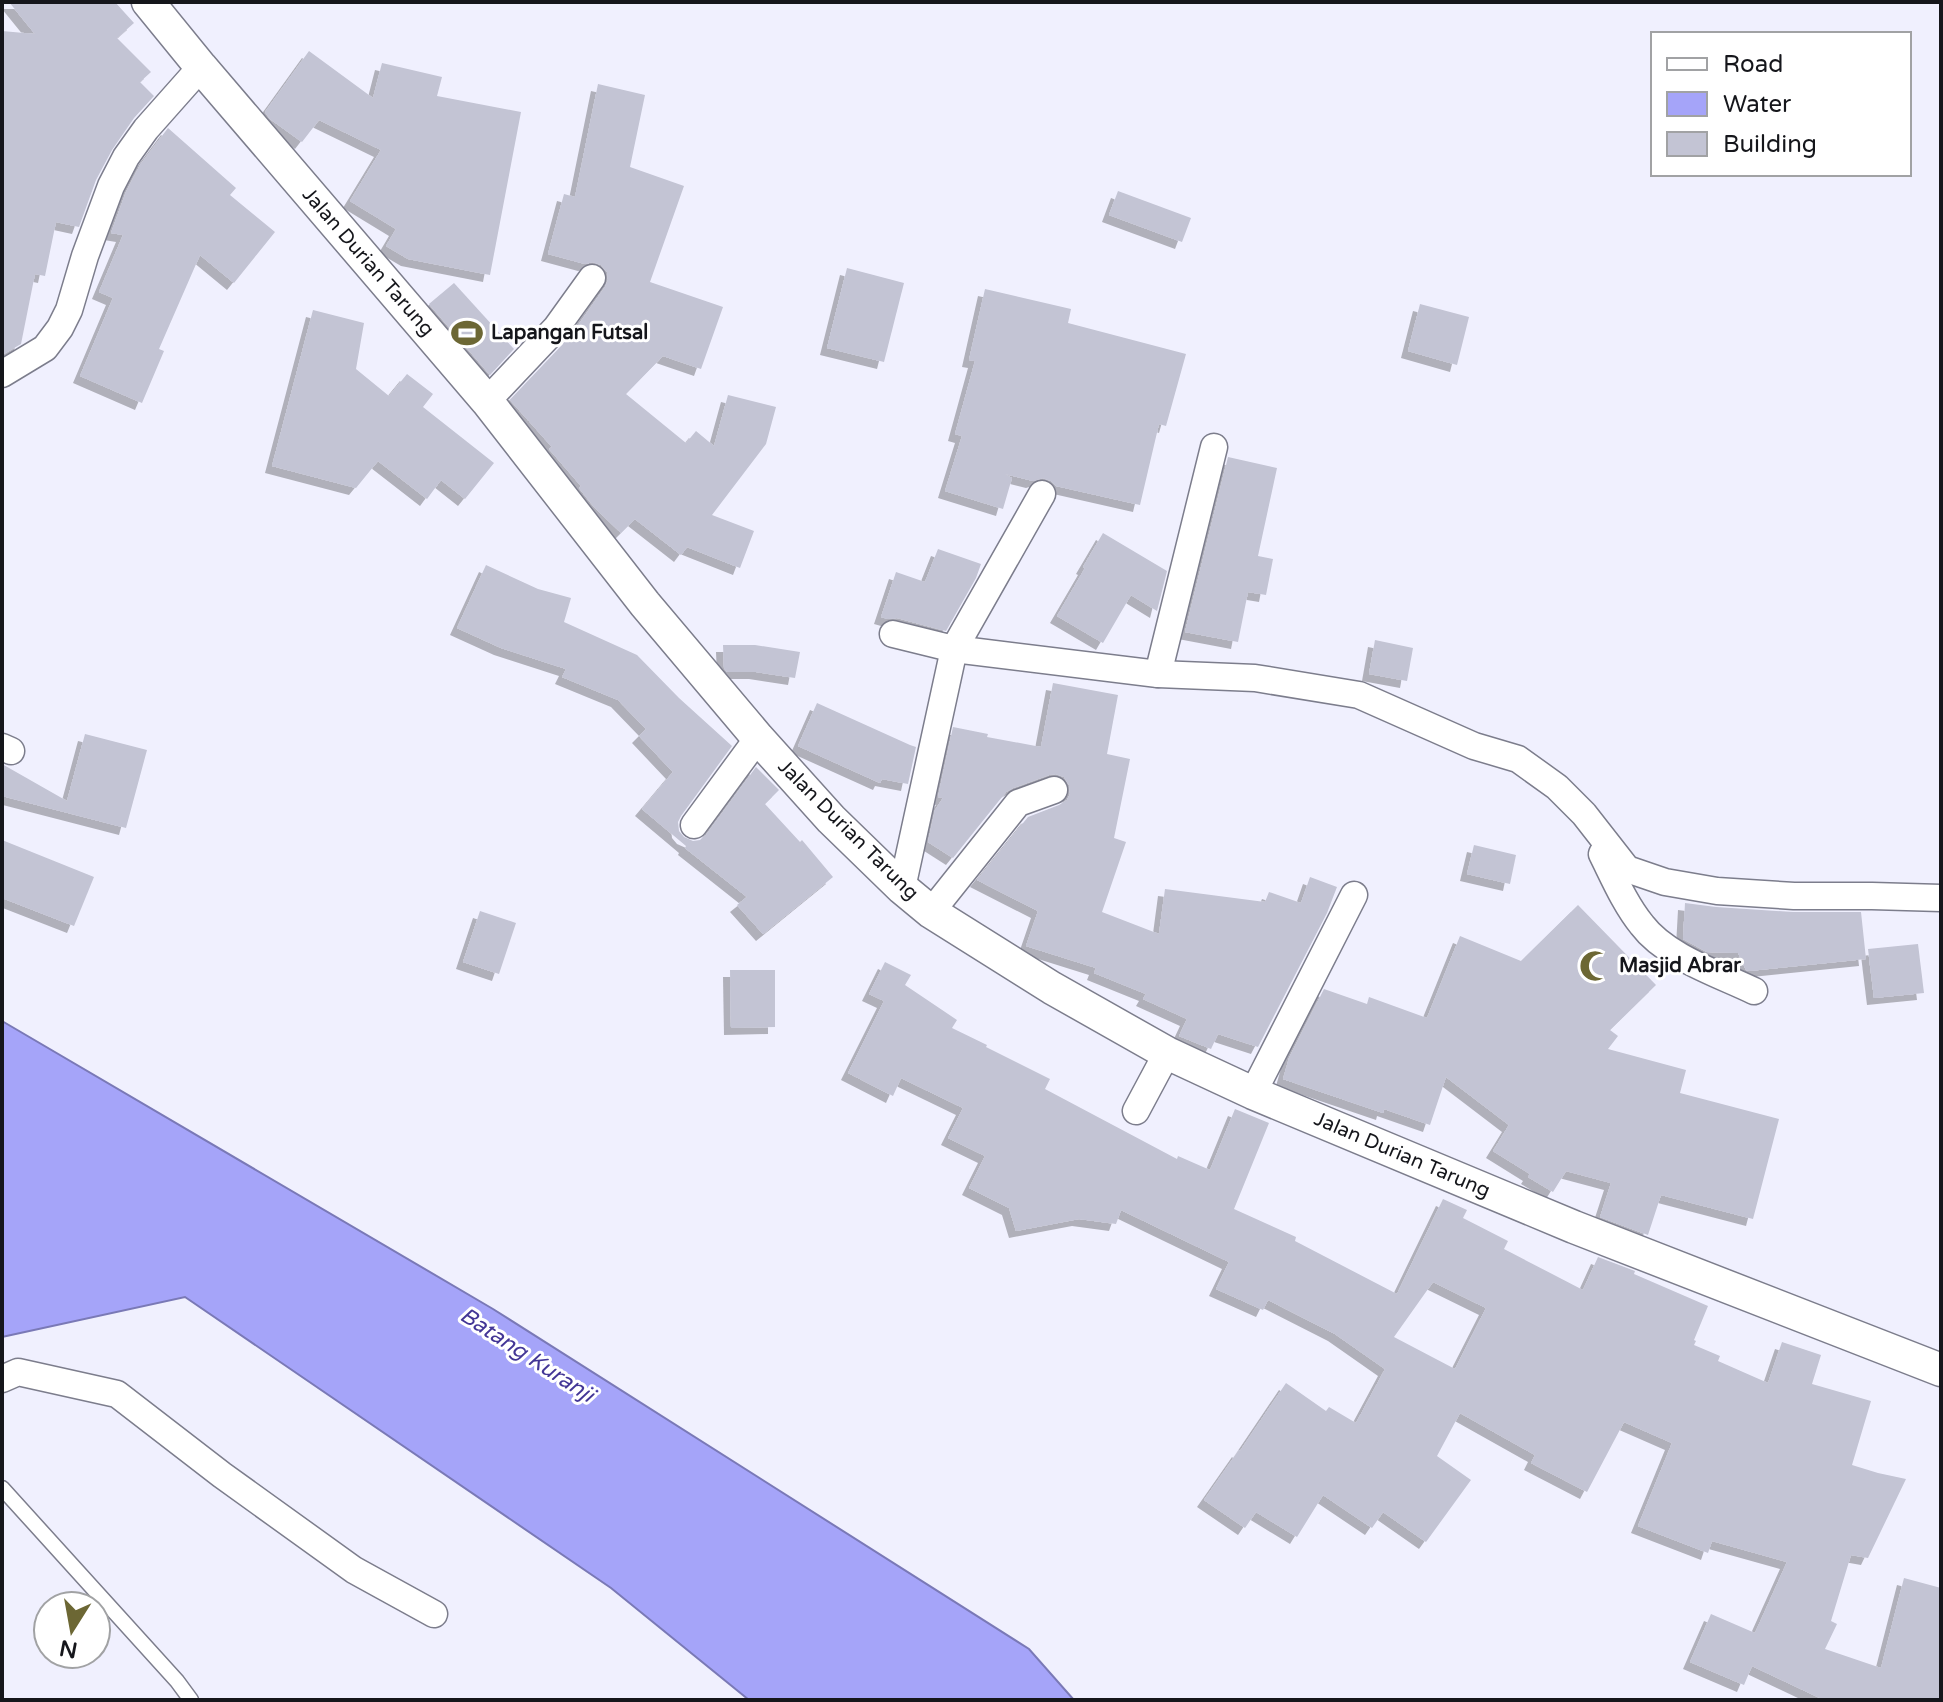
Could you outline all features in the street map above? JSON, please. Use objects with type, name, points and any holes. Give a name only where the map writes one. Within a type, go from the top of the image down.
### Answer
[{"type":"street","name":"Jalan Durian Tarung","points":[[148,2],[487,401],[645,604],[758,738],[831,819],[931,912],[1052,988],[1167,1053],[1253,1093],[1574,1227],[1941,1370]]},
{"type":"street","points":[[2,374],[45,348],[60,328],[111,186],[126,157],[146,129],[201,67]]},
{"type":"street","points":[[487,401],[556,328],[592,278]]},
{"type":"street","points":[[1158,674],[1214,447]]},
{"type":"street","points":[[902,888],[954,649],[1042,494]]},
{"type":"street","points":[[893,634],[954,649],[1158,674],[1255,678],[1359,695],[1474,746],[1518,759],[1557,787],[1584,814],[1627,869],[1665,882],[1717,891],[1794,896],[1941,898]]},
{"type":"street","points":[[694,825],[758,738]]},
{"type":"street","points":[[931,912],[1018,803],[1054,790]]},
{"type":"street","points":[[1584,814],[1616,884],[1643,927],[1671,952],[1754,991]]},
{"type":"street","points":[[1253,1093],[1354,895]]},
{"type":"street","points":[[1136,1111],[1167,1053]]},
{"type":"street","points":[[2,1379],[18,1372],[117,1394],[222,1475],[354,1570],[434,1614]]},
{"type":"lane","points":[[2,1488],[191,1700]]},
{"type":"water","name":"Batang Kuranji","points":[[2,1021],[493,1309],[1029,1649],[1074,1700],[749,1700],[611,1588],[185,1297],[2,1337]]},
{"type":"building","points":[[9,2],[115,2],[134,23],[117,38],[151,72],[140,82],[154,96],[112,150],[96,180],[79,227],[56,222],[45,276],[35,274],[21,344],[2,355],[2,31],[35,34]]},
{"type":"building","points":[[309,51],[373,98],[382,63],[442,77],[437,96],[521,112],[490,275],[408,259],[386,246],[396,229],[350,201],[381,150],[319,120],[302,142],[270,119],[265,112]]},
{"type":"building","points":[[598,84],[645,95],[630,167],[684,186],[650,282],[723,307],[701,369],[663,356],[626,394],[686,443],[696,431],[714,446],[728,395],[776,407],[766,444],[712,515],[754,531],[740,568],[687,547],[681,555],[635,519],[621,533],[594,507],[579,488],[581,486],[549,449],[552,447],[510,400],[569,338],[608,280],[607,272],[601,265],[548,254],[564,194],[575,197]]},
{"type":"building","points":[[168,128],[236,188],[230,195],[275,232],[234,283],[200,255],[159,349],[164,351],[142,403],[80,376],[113,298],[99,292],[123,235],[111,233],[140,165]]},
{"type":"building","points":[[1118,191],[1191,218],[1182,242],[1109,215]]},
{"type":"building","points":[[847,268],[904,283],[884,362],[827,348]]},
{"type":"building","name":"Lapangan Futsal","points":[[454,283],[514,349],[490,375],[429,304]]},
{"type":"building","points":[[985,289],[1071,309],[1068,323],[1186,354],[1166,426],[1159,424],[1140,505],[1056,486],[1043,478],[1033,481],[1005,474],[1012,478],[1003,509],[945,491],[962,436],[955,434],[975,361],[969,360]]},
{"type":"building","points":[[1420,304],[1469,317],[1457,365],[1408,351]]},
{"type":"building","points":[[313,310],[364,323],[356,369],[389,396],[407,374],[433,394],[423,407],[494,463],[465,499],[441,480],[427,499],[378,461],[356,488],[272,466]]},
{"type":"building","points":[[1228,457],[1277,468],[1258,556],[1273,559],[1266,595],[1248,592],[1238,642],[1185,632]]},
{"type":"building","points":[[1103,533],[1167,571],[1157,611],[1131,595],[1103,643],[1057,616]]},
{"type":"building","points":[[938,549],[981,564],[946,631],[881,617],[896,572],[925,582]]},
{"type":"building","points":[[486,565],[538,589],[571,598],[564,622],[637,655],[732,746],[681,816],[679,831],[684,837],[693,841],[706,835],[756,767],[779,790],[765,804],[800,842],[802,840],[833,877],[763,934],[737,905],[747,897],[642,809],[673,772],[639,736],[646,729],[618,700],[562,677],[566,669],[501,648],[457,628]]},
{"type":"building","points":[[1375,640],[1413,648],[1407,681],[1369,674]]},
{"type":"building","points":[[723,645],[755,645],[800,652],[795,678],[756,672],[727,672]]},
{"type":"building","points":[[1053,683],[1118,695],[1107,754],[1130,759],[1114,838],[1126,842],[1102,912],[1159,934],[1165,889],[1265,902],[1269,892],[1301,903],[1310,877],[1337,887],[1327,913],[1258,1047],[1218,1034],[1211,1049],[1179,1036],[1187,1019],[1143,999],[1146,994],[1094,973],[1096,968],[1026,946],[1038,911],[977,880],[1028,817],[1067,800],[1069,785],[1064,777],[1049,775],[1006,792],[953,858],[928,842],[935,810],[943,798],[938,797],[953,727],[1041,747]]},
{"type":"building","points":[[817,703],[916,747],[908,784],[882,779],[880,783],[798,746]]},
{"type":"building","points":[[85,734],[147,750],[126,828],[2,796],[2,764],[67,801]]},
{"type":"building","points":[[2,840],[94,877],[74,926],[2,898]]},
{"type":"building","points":[[1474,845],[1516,855],[1510,884],[1467,874]]},
{"type":"building","points":[[1685,903],[1793,912],[1861,912],[1866,959],[1749,971],[1738,953],[1707,952],[1683,939]]},
{"type":"building","points":[[1578,905],[1656,985],[1610,1030],[1618,1036],[1608,1049],[1686,1070],[1680,1093],[1779,1119],[1753,1219],[1661,1195],[1648,1235],[1600,1217],[1611,1183],[1566,1171],[1553,1192],[1528,1177],[1530,1174],[1493,1151],[1509,1125],[1446,1077],[1430,1125],[1384,1109],[1383,1113],[1283,1079],[1289,1058],[1324,989],[1367,1004],[1369,997],[1427,1018],[1460,936],[1521,961]]},
{"type":"building","points":[[480,911],[516,923],[499,974],[463,962]]},
{"type":"building","points":[[1918,944],[1924,993],[1874,998],[1868,949]]},
{"type":"building","points":[[885,962],[911,975],[905,985],[957,1020],[952,1028],[1050,1079],[1045,1089],[1177,1159],[1178,1156],[1210,1170],[1235,1109],[1269,1123],[1234,1209],[1296,1237],[1295,1241],[1397,1294],[1443,1199],[1467,1210],[1463,1218],[1508,1241],[1504,1249],[1583,1290],[1598,1257],[1708,1306],[1694,1345],[1720,1356],[1718,1361],[1768,1383],[1782,1342],[1821,1355],[1812,1384],[1871,1401],[1852,1465],[1906,1479],[1868,1558],[1851,1555],[1831,1621],[1837,1624],[1825,1649],[1881,1668],[1904,1578],[1941,1588],[1941,1700],[1824,1700],[1752,1666],[1744,1685],[1690,1662],[1711,1614],[1755,1633],[1787,1562],[1712,1541],[1708,1553],[1638,1526],[1672,1443],[1624,1422],[1587,1492],[1531,1463],[1535,1455],[1460,1413],[1437,1456],[1471,1480],[1426,1542],[1383,1512],[1372,1528],[1323,1495],[1297,1537],[1256,1512],[1245,1528],[1204,1500],[1286,1383],[1326,1411],[1329,1407],[1356,1423],[1385,1369],[1335,1334],[1268,1300],[1263,1310],[1216,1289],[1229,1262],[1121,1210],[1116,1224],[1079,1219],[1016,1231],[1009,1208],[969,1188],[985,1156],[948,1138],[963,1108],[901,1078],[893,1096],[848,1073],[884,1001],[869,994]],"holes":[[[1433,1282],[1486,1308],[1455,1369],[1394,1337]]]},
{"type":"building","points":[[730,970],[775,970],[775,1027],[731,1028]]},
{"type":"place","name":"Lapangan Futsal","points":[[467,333]]},
{"type":"place","name":"Masjid Abrar","points":[[1595,966]]}]
